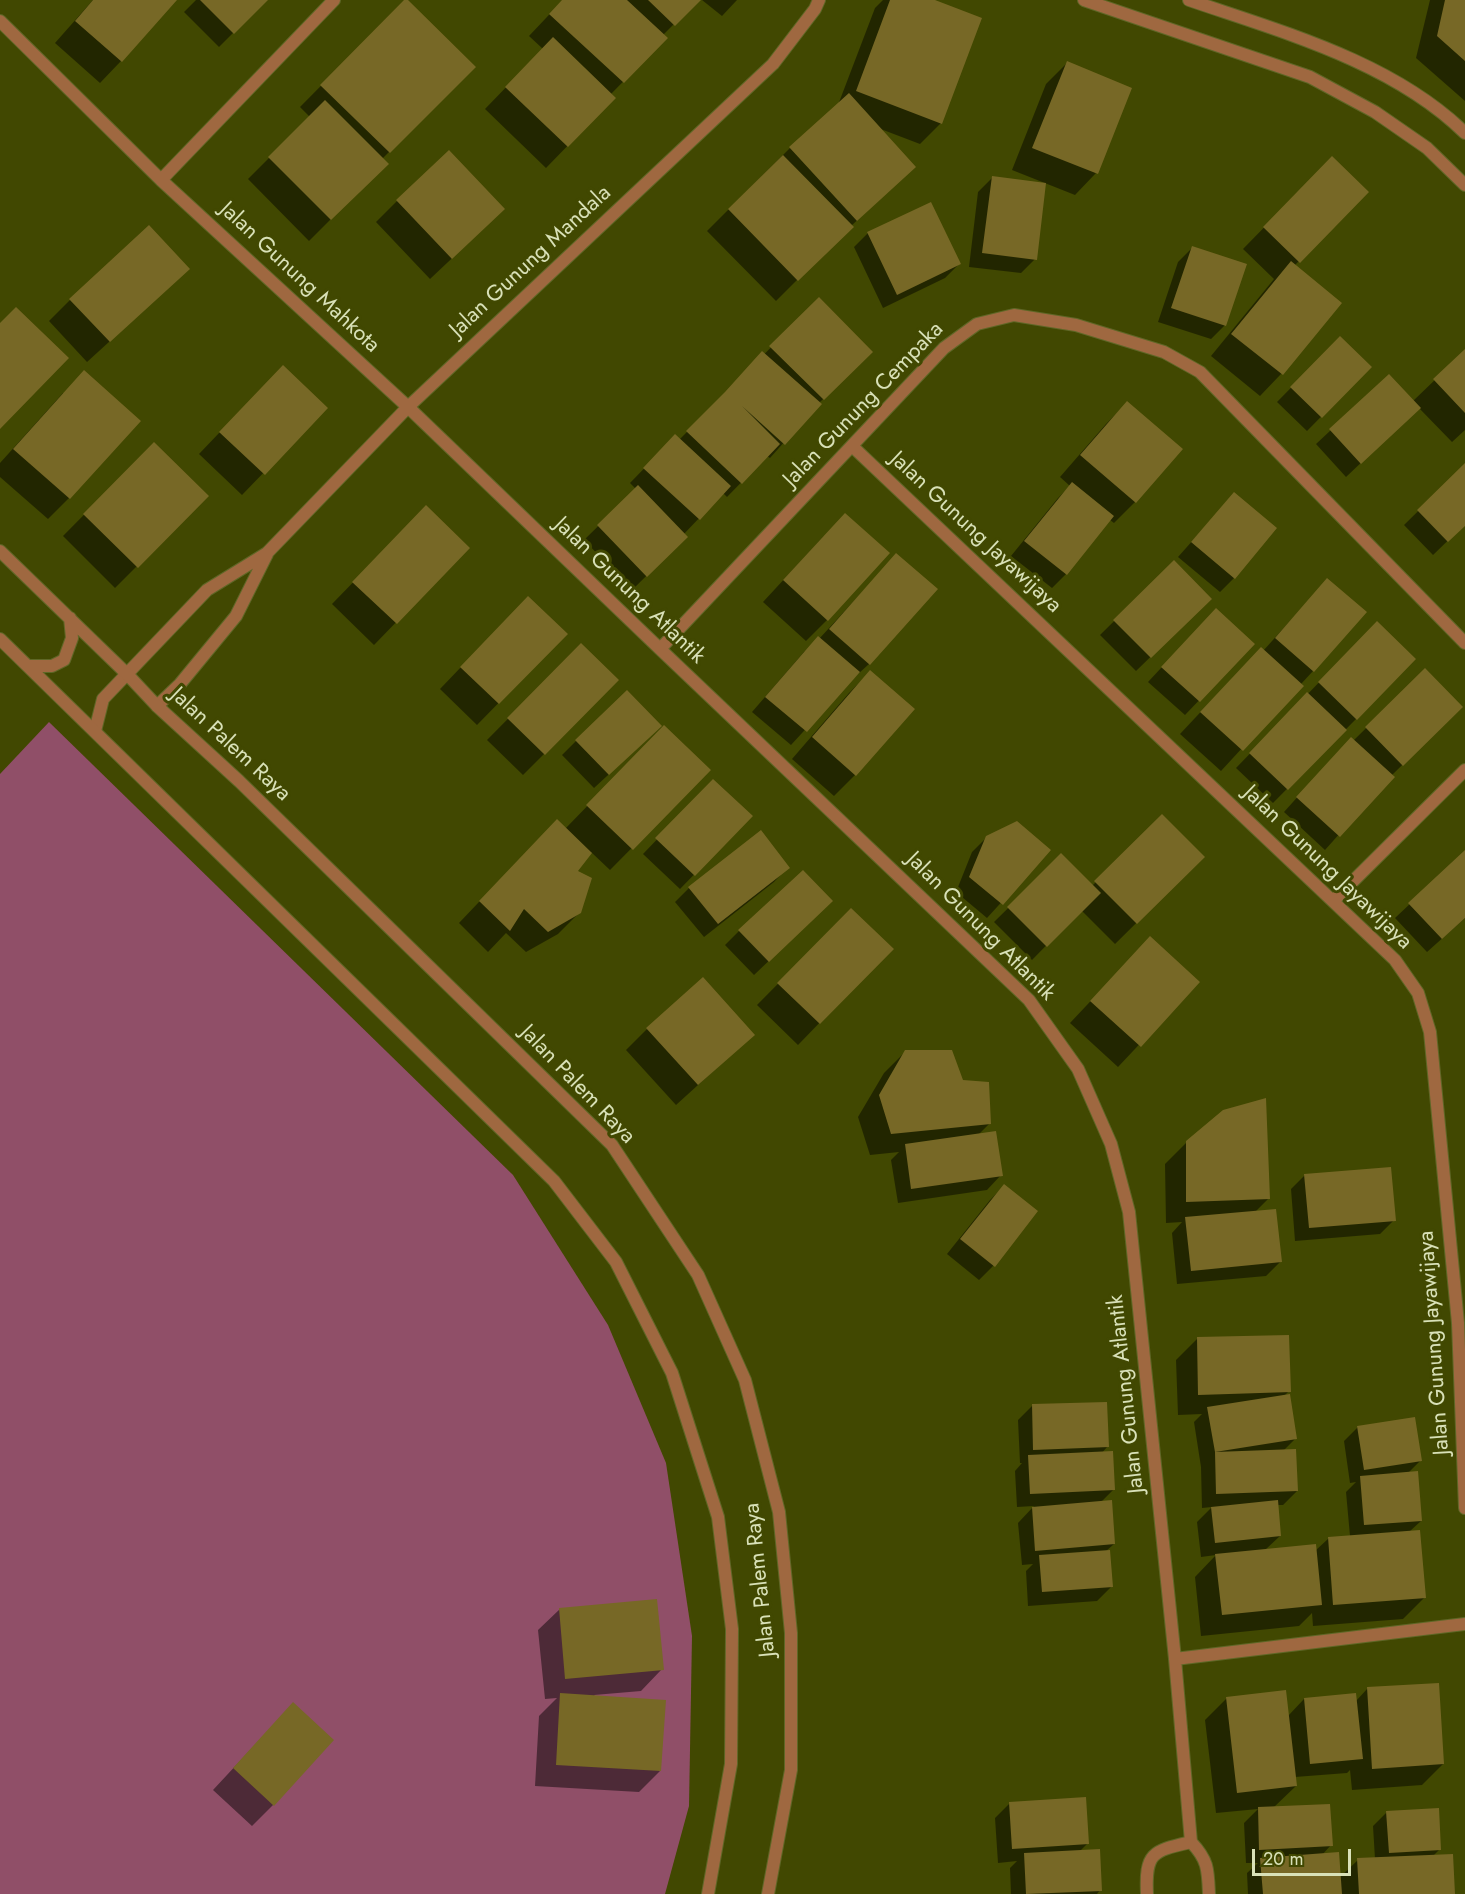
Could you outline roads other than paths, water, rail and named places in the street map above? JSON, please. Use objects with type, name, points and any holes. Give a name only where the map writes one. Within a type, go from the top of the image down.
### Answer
[{"type":"street","points":[[161,180],[334,0]]},
{"type":"street","name":"Jalan Gunung Mandala","points":[[95,731],[103,699],[207,590],[267,553],[408,407],[773,64],[815,9],[819,0]]},
{"type":"street","points":[[1084,0],[1310,77],[1375,112],[1427,148],[1465,185]]},
{"type":"street","points":[[1189,0],[1321,45],[1393,80],[1450,118],[1465,133]]},
{"type":"street","name":"Jalan Gunung Mahkota","points":[[0,21],[161,180],[408,407]]},
{"type":"street","name":"Jalan Gunung Cempaka","points":[[660,649],[944,348],[977,324],[1014,315],[1076,325],[1164,352],[1200,372],[1465,643]]},
{"type":"street","name":"Jalan Gunung Atlantik","points":[[408,407],[1029,1000],[1078,1070],[1111,1144],[1129,1212],[1175,1659],[1191,1842],[1203,1855],[1208,1872],[1209,1894]]},
{"type":"street","name":"Jalan Gunung Jayawijaya","points":[[852,446],[1395,960],[1418,993],[1430,1032],[1462,1323],[1465,1508]]},
{"type":"street","name":"Jalan Palem Raya","points":[[0,551],[157,706],[247,789],[612,1145],[698,1275],[745,1380],[779,1512],[791,1633],[791,1770],[768,1894]]},
{"type":"street","name":"Jalan Gunung Mandala","points":[[157,706],[180,684],[236,616],[267,553]]},
{"type":"street","points":[[28,666],[52,666],[64,660],[72,638],[70,618]]},
{"type":"street","name":"Jalan Palem Raya","points":[[0,639],[554,1180],[616,1262],[672,1373],[718,1516],[732,1629],[731,1764],[708,1894]]},
{"type":"street","points":[[1333,901],[1465,770]]},
{"type":"street","points":[[1175,1659],[1465,1624]]},
{"type":"street","points":[[1147,1894],[1146,1877],[1149,1860],[1160,1850],[1191,1842]]}]
